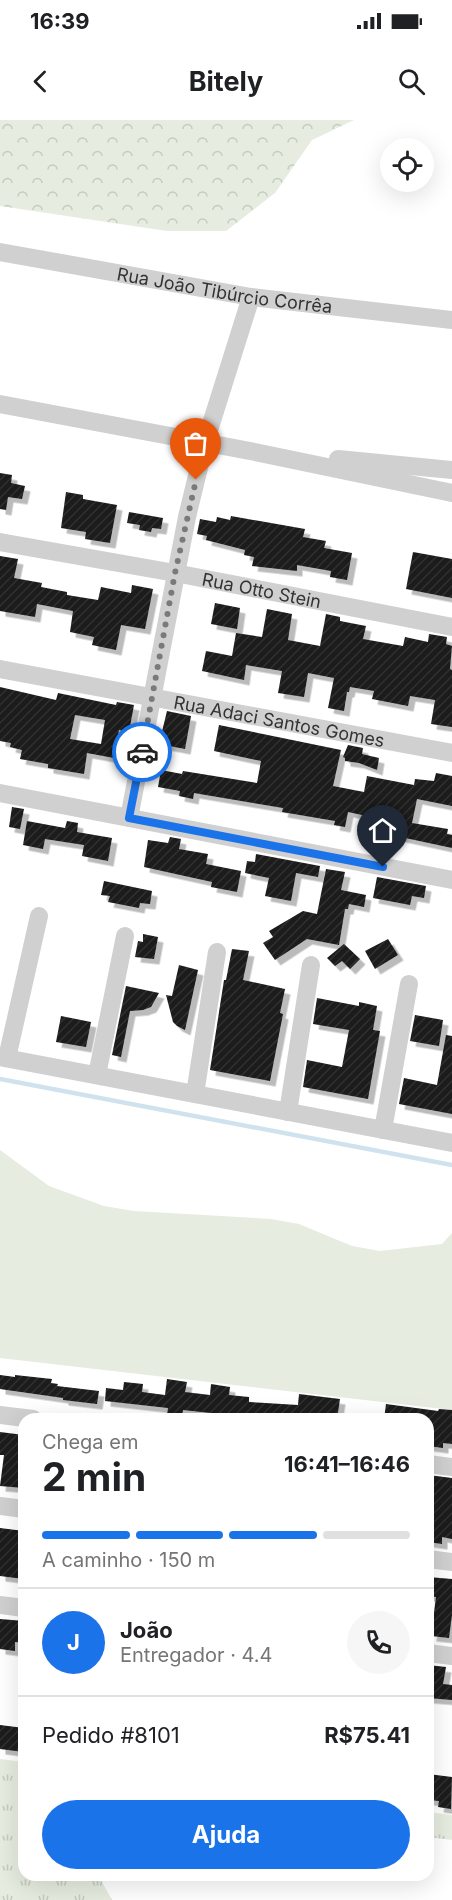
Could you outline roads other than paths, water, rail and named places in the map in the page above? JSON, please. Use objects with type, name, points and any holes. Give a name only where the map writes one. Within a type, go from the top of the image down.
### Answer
[{"type":"street","name":"Rua João Tibúrcio Corrêa","points":[[0,252],[251,297],[452,320]]},
{"type":"street","points":[[129,818],[175,573],[205,443],[251,297]]},
{"type":"street","points":[[0,404],[255,452],[452,493]]},
{"type":"street","points":[[255,452],[452,470]]},
{"type":"street","name":"Rua Otto Stein","points":[[0,542],[175,573],[452,627]]},
{"type":"street","name":"Rua Adaci Santos Gomes","points":[[0,669],[452,753]]},
{"type":"street","points":[[0,793],[452,880]]},
{"type":"street","points":[[39,916],[3,1058],[452,1143]]},
{"type":"street","points":[[97,1075],[125,936]]},
{"type":"street","points":[[195,1094],[217,951]]},
{"type":"street","points":[[288,1112],[312,965]]},
{"type":"street","points":[[382,1130],[409,984]]},
{"type":"street","points":[[0,1415],[18,1417]]},
{"type":"street","points":[[434,1465],[452,1467]]},
{"type":"street","points":[[0,1506],[18,1508]]},
{"type":"street","points":[[434,1560],[452,1562]]},
{"type":"street","points":[[0,1605],[18,1607]]},
{"type":"street","points":[[434,1654],[452,1656]]},
{"type":"waterway","points":[[0,1079],[452,1165]]}]
